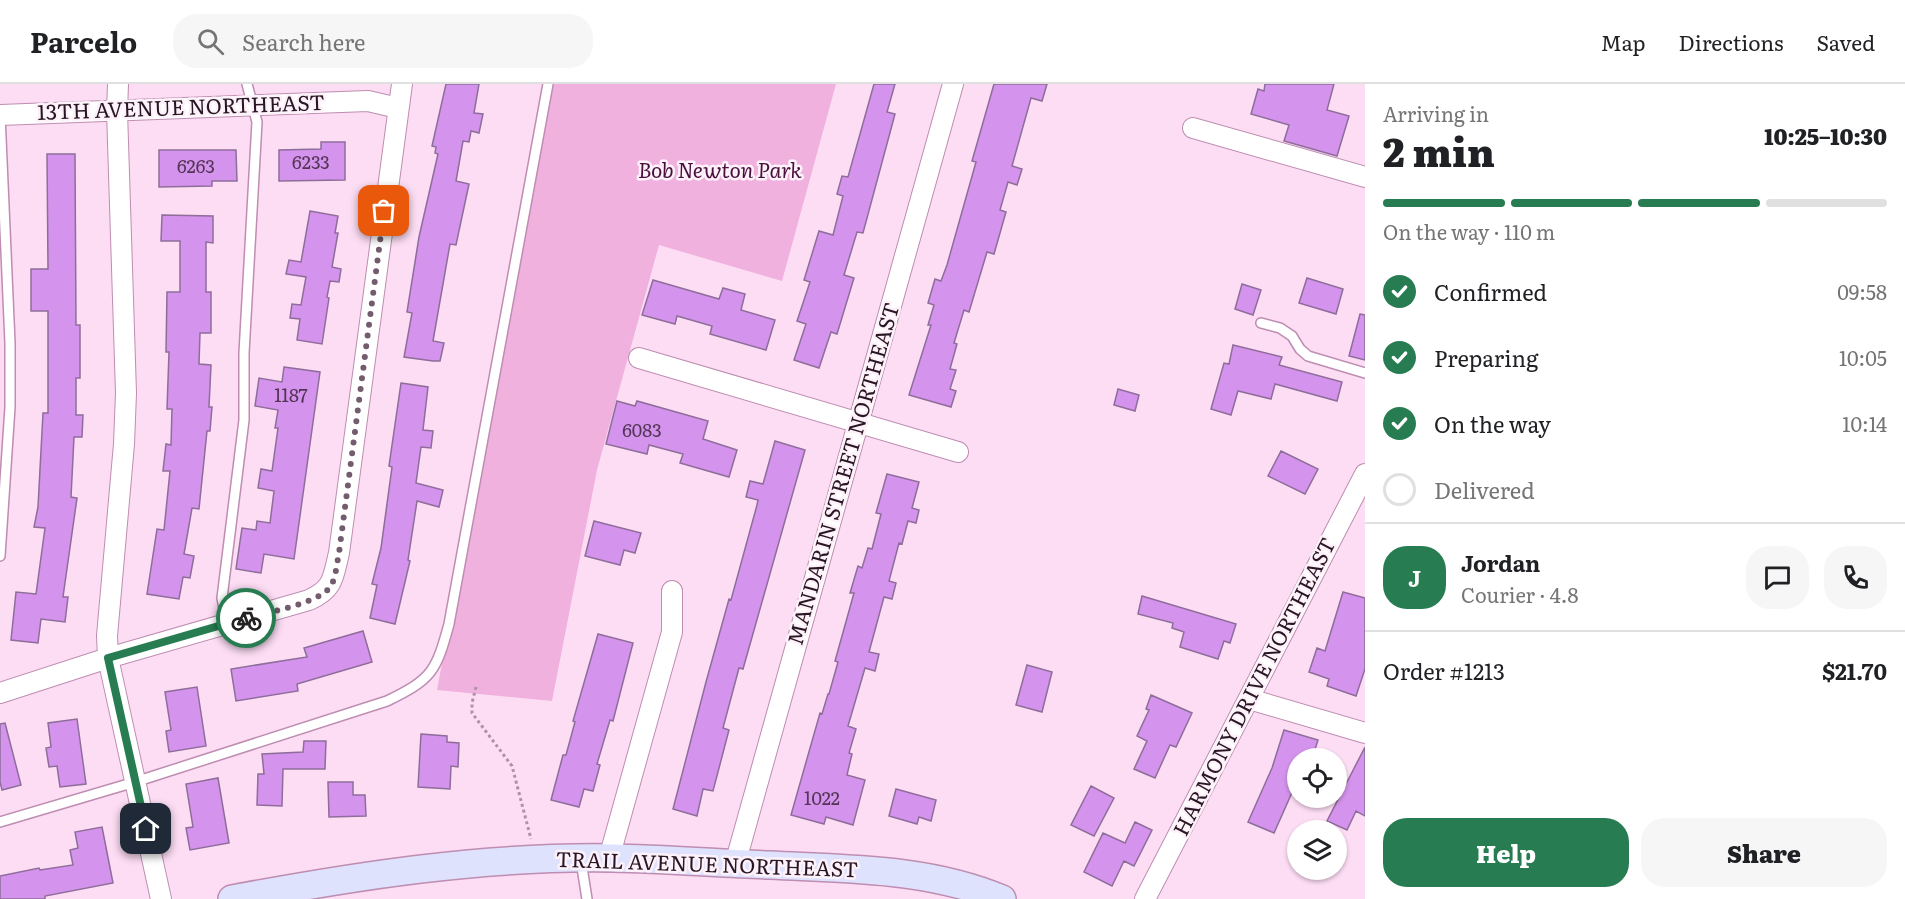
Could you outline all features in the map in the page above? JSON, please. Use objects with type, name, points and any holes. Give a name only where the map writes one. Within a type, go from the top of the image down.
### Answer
[{"type":"street","points":[[118,84],[126,393],[124,444],[107,636],[108,658],[161,899]]},
{"type":"street","points":[[0,693],[108,658],[309,600],[320,595],[331,585],[339,553],[402,84]]},
{"type":"street","name":"MANDARIN STREET NORTHEAST","points":[[735,864],[953,84]]},
{"type":"street","name":"13TH AVENUE NORTHEAST","points":[[0,115],[368,101],[398,108]]},
{"type":"street","points":[[1193,128],[1365,177]]},
{"type":"street","points":[[639,358],[958,452]]},
{"type":"street","name":"HARMONY DRIVE NORTHEAST","points":[[1145,899],[1365,474]]},
{"type":"street","points":[[609,858],[672,632],[672,591]]},
{"type":"street","points":[[1249,699],[1365,733]]},
{"type":"street","name":"TRAIL AVENUE NORTHEAST","points":[[232,899],[341,879],[465,865],[609,858],[854,869],[914,875],[958,884],[1002,899]]},
{"type":"lane","points":[[227,624],[222,598],[244,420],[244,354],[257,122],[247,84]]},
{"type":"lane","points":[[0,822],[135,782],[387,701],[407,692],[432,672],[440,658],[449,624],[548,84]]},
{"type":"lane","points":[[0,115],[10,343],[10,407],[0,556]]},
{"type":"lane","points":[[1262,323],[1280,328],[1292,336],[1300,349],[1308,356],[1365,373]]},
{"type":"lane","points":[[581,859],[587,899]]},
{"type":"path","points":[[476,687],[472,713],[512,766],[525,821],[538,860]]},
{"type":"green space","name":"Bob Newton Park","points":[[550,84],[836,84],[782,281],[659,245],[597,470],[552,701],[437,690]]},
{"type":"building","points":[[446,84],[479,84],[474,113],[483,114],[479,133],[471,131],[469,142],[463,141],[456,181],[469,184],[456,245],[450,244],[433,341],[444,343],[440,361],[433,361],[404,357],[412,313],[407,312],[419,237],[438,154],[435,153],[436,147],[432,146]]},
{"type":"building","points":[[874,84],[895,84],[887,112],[895,114],[863,233],[857,232],[844,275],[854,278],[837,334],[831,332],[819,368],[794,360],[806,324],[797,321],[810,282],[804,280],[819,231],[833,235],[843,196],[837,194],[842,176],[848,177]]},
{"type":"building","points":[[994,84],[1047,84],[1042,101],[1031,98],[1012,166],[1022,169],[1017,185],[1008,182],[1000,210],[1006,212],[994,254],[987,252],[969,312],[964,310],[954,343],[957,344],[950,369],[956,370],[950,389],[956,391],[951,407],[909,395],[931,325],[928,325],[934,305],[928,303],[935,279],[941,281],[947,265],[976,162],[972,161]]},
{"type":"building","points":[[1265,84],[1334,84],[1327,110],[1349,116],[1337,156],[1284,141],[1289,125],[1251,114],[1258,89],[1264,91]]},
{"type":"building","points":[[321,142],[345,142],[345,180],[279,181],[279,150],[321,149]]},
{"type":"building","points":[[159,150],[236,150],[237,181],[212,181],[212,186],[159,187]]},
{"type":"building","points":[[47,154],[75,154],[76,325],[80,325],[80,378],[76,378],[76,415],[83,415],[82,437],[74,437],[71,497],[77,498],[63,597],[68,597],[65,622],[41,619],[38,643],[11,640],[16,592],[36,594],[45,528],[34,527],[38,507],[43,413],[48,413],[48,311],[31,311],[31,269],[48,269]]},
{"type":"building","points":[[310,211],[338,216],[335,233],[338,233],[332,267],[341,269],[339,282],[330,281],[322,344],[297,340],[300,319],[290,318],[292,304],[301,305],[306,277],[286,274],[289,260],[301,262]]},
{"type":"building","points":[[162,215],[213,216],[213,243],[206,242],[206,292],[211,292],[211,333],[200,333],[199,364],[211,365],[210,431],[207,431],[199,509],[192,508],[184,554],[194,556],[190,578],[183,577],[179,599],[147,594],[157,529],[164,530],[170,471],[163,471],[166,444],[171,445],[172,409],[167,409],[169,352],[166,352],[167,292],[180,292],[180,241],[161,241]]},
{"type":"building","points":[[1307,278],[1343,289],[1336,314],[1299,303]]},
{"type":"building","points":[[653,280],[719,299],[723,288],[745,294],[741,310],[775,320],[766,350],[710,334],[712,326],[677,316],[675,324],[642,315]]},
{"type":"building","points":[[1242,284],[1261,290],[1253,315],[1235,309]]},
{"type":"building","points":[[1360,314],[1365,315],[1365,360],[1349,356]]},
{"type":"building","points":[[1233,345],[1282,357],[1279,365],[1342,382],[1337,401],[1275,384],[1271,399],[1238,391],[1231,415],[1211,409],[1224,363],[1229,364]]},
{"type":"building","points":[[284,367],[320,372],[294,559],[264,554],[261,573],[236,569],[242,528],[256,530],[257,521],[270,523],[274,491],[258,488],[261,469],[272,471],[278,410],[255,406],[259,378],[282,382]]},
{"type":"building","points":[[401,383],[428,387],[423,430],[433,431],[431,448],[421,447],[416,483],[443,490],[439,507],[417,501],[408,560],[410,561],[395,624],[370,618],[377,585],[372,584],[381,548],[392,467],[389,466]]},
{"type":"building","points":[[1118,389],[1139,395],[1135,411],[1114,405]]},
{"type":"building","points":[[617,401],[635,406],[637,401],[708,421],[703,439],[737,450],[729,477],[680,463],[683,454],[649,445],[647,454],[606,444]]},
{"type":"building","points":[[775,441],[805,450],[743,669],[739,668],[723,728],[729,730],[713,791],[703,789],[697,816],[673,809],[706,682],[757,505],[758,500],[746,497],[750,481],[763,484]]},
{"type":"building","points":[[1281,451],[1318,469],[1305,494],[1268,476]]},
{"type":"building","points":[[887,474],[919,482],[912,508],[919,510],[916,523],[908,521],[902,544],[899,543],[889,581],[896,583],[892,599],[884,597],[869,652],[879,654],[875,671],[865,668],[848,726],[856,729],[849,753],[852,754],[847,775],[865,780],[853,825],[826,817],[824,824],[791,815],[820,713],[822,714],[838,662],[835,661],[854,593],[850,593],[858,566],[862,568],[868,548],[872,549],[881,514],[876,513]]},
{"type":"building","points":[[594,521],[641,533],[635,553],[624,550],[620,565],[585,556]]},
{"type":"building","points":[[1343,592],[1365,598],[1365,669],[1356,696],[1327,686],[1329,679],[1309,672],[1317,648],[1325,651]]},
{"type":"building","points":[[1142,596],[1236,624],[1230,643],[1224,641],[1218,659],[1180,647],[1184,632],[1172,628],[1173,623],[1138,614]]},
{"type":"building","points":[[363,631],[372,662],[297,684],[298,691],[236,701],[231,669],[307,657],[304,648]]},
{"type":"building","points":[[598,634],[633,643],[613,721],[610,720],[597,764],[600,765],[593,791],[584,789],[579,807],[551,800],[563,755],[566,755],[575,722],[573,721]]},
{"type":"building","points":[[1027,665],[1052,672],[1042,712],[1016,705]]},
{"type":"building","points":[[197,687],[206,746],[169,752],[166,731],[171,730],[165,692]]},
{"type":"building","points":[[1151,695],[1192,713],[1176,747],[1170,745],[1155,778],[1134,769],[1147,741],[1137,736],[1149,710],[1146,709]]},
{"type":"building","points":[[77,719],[86,784],[60,787],[57,766],[49,767],[46,748],[51,747],[48,723]]},
{"type":"building","points":[[5,723],[21,785],[2,790],[0,724]]},
{"type":"building","points":[[1284,730],[1318,740],[1315,748],[1287,748],[1287,804],[1274,833],[1248,822],[1272,768]]},
{"type":"building","points":[[421,734],[447,736],[447,742],[459,743],[458,767],[451,766],[450,789],[418,787]]},
{"type":"building","points":[[304,741],[326,741],[325,769],[283,769],[282,806],[257,805],[258,774],[264,774],[262,754],[303,752]]},
{"type":"building","points":[[1365,747],[1365,816],[1356,811],[1347,830],[1347,820],[1328,820],[1334,808],[1347,808],[1347,782]]},
{"type":"building","points":[[218,778],[229,843],[190,850],[186,828],[193,827],[186,784]]},
{"type":"building","points":[[328,782],[353,782],[353,795],[365,795],[366,816],[329,817]]},
{"type":"building","points":[[1091,786],[1114,798],[1094,836],[1071,825]]},
{"type":"building","points":[[896,789],[936,800],[931,821],[919,817],[917,824],[889,816]]},
{"type":"building","points":[[1135,822],[1152,830],[1134,866],[1124,861],[1112,886],[1084,872],[1103,833],[1125,843]]},
{"type":"building","points":[[102,827],[113,883],[45,896],[45,899],[0,899],[0,876],[39,868],[40,870],[73,865],[70,850],[78,848],[75,832]]},
{"type":"way so far","points":[[246,618],[309,600],[320,595],[331,585],[339,553],[384,211]]},
{"type":"route","points":[[146,829],[108,658],[246,618]]}]
